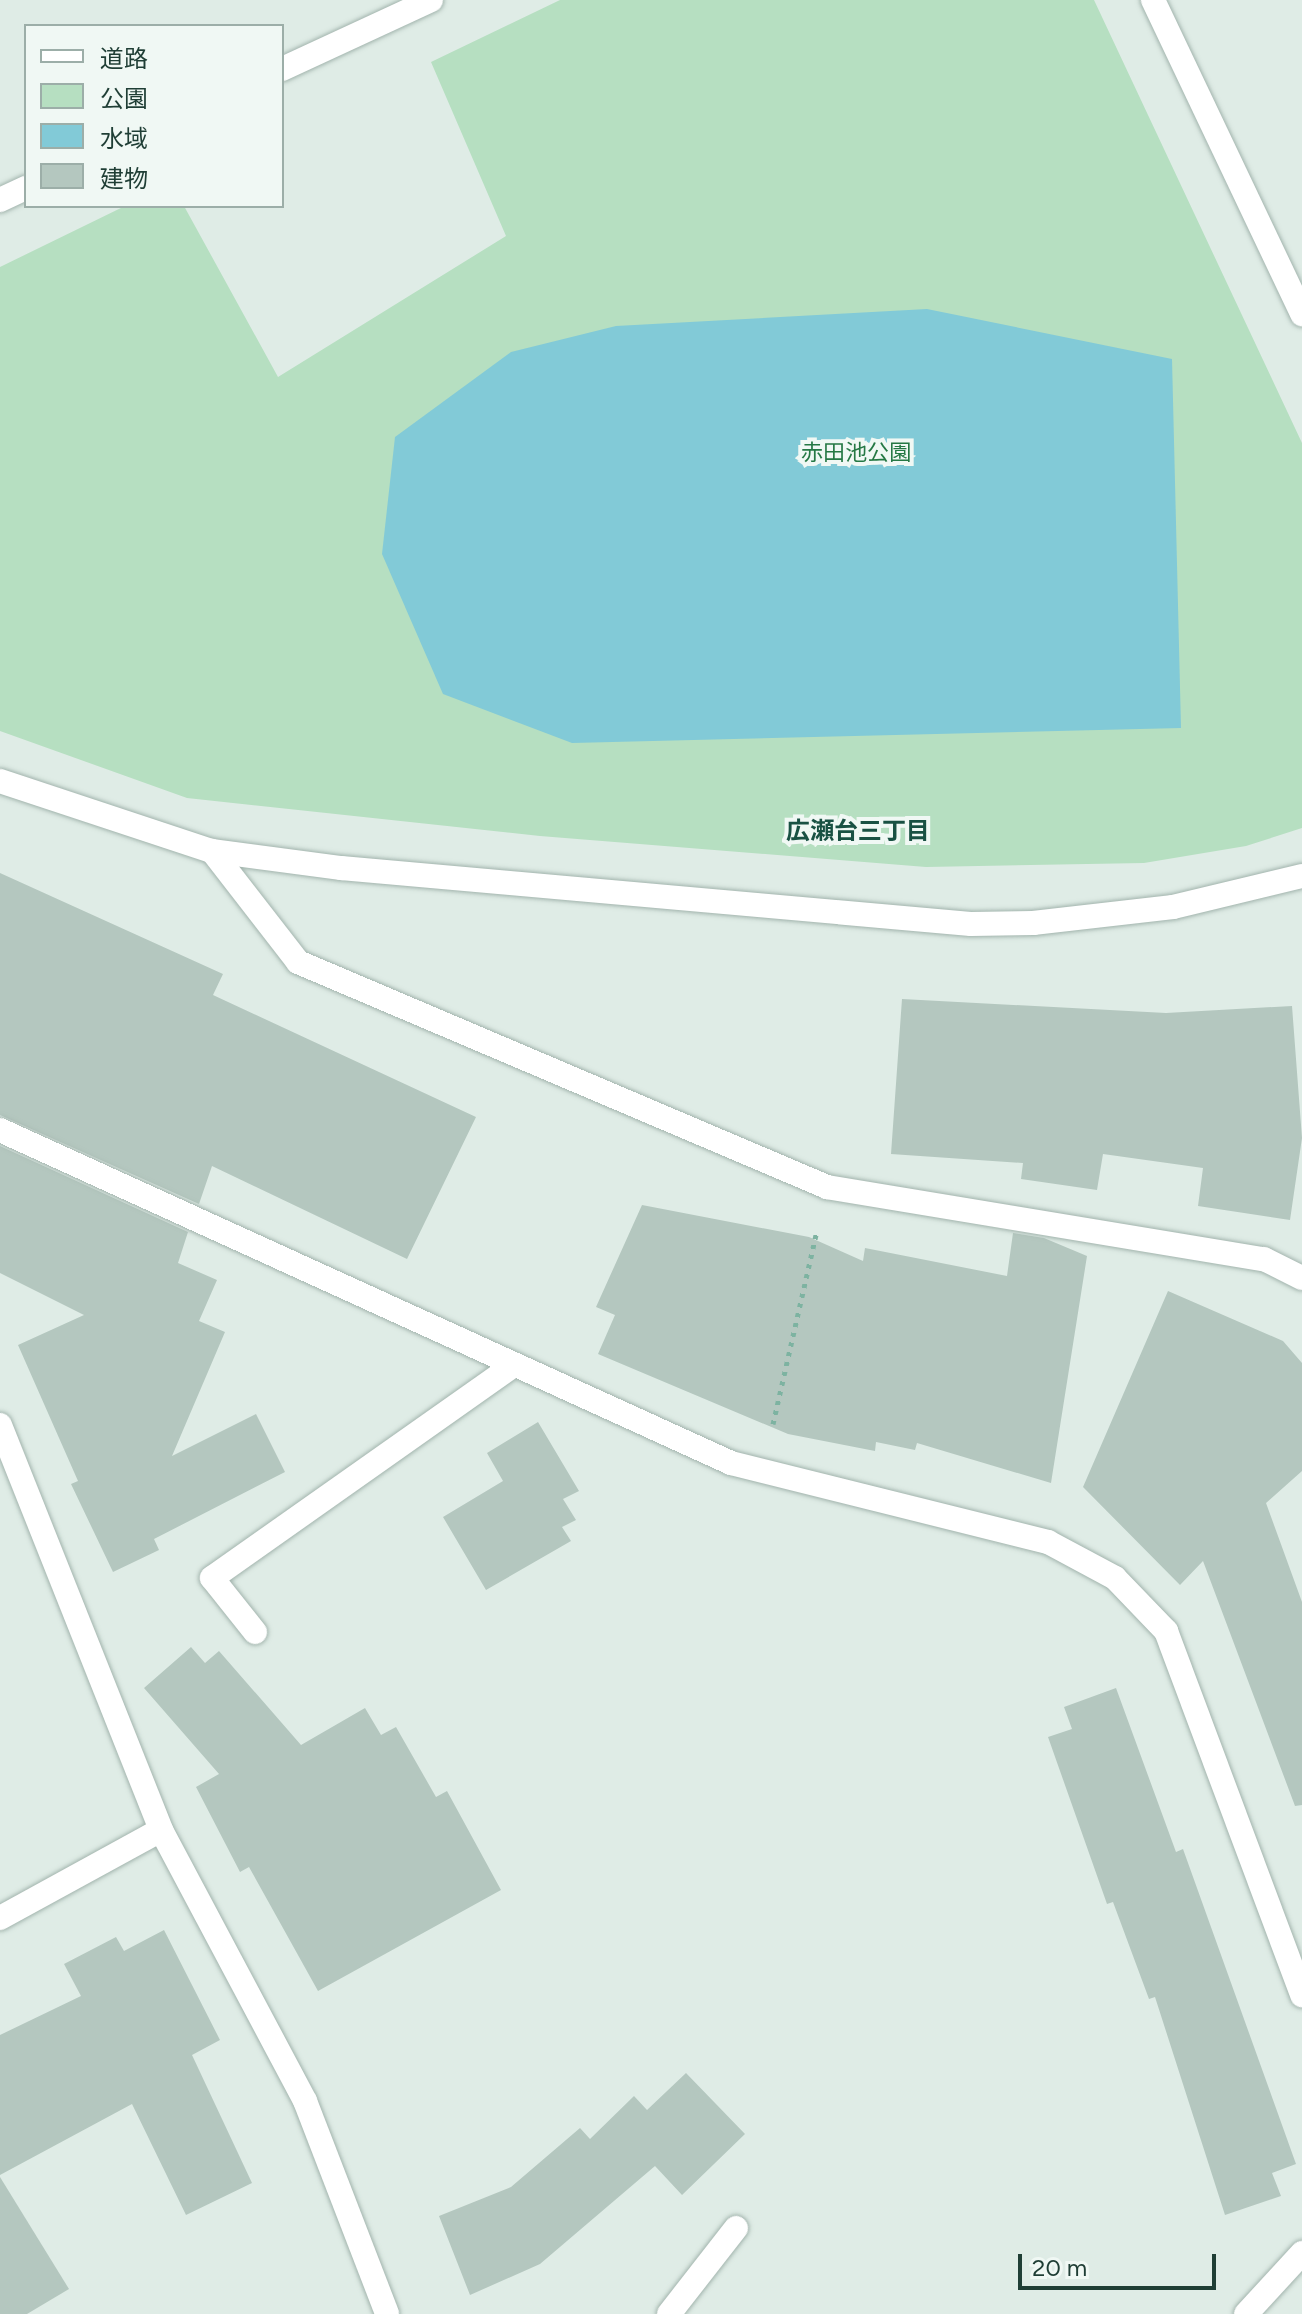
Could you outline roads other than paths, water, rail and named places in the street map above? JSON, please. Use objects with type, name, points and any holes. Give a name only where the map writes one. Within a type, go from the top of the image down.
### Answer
[{"type":"street","points":[[284,68],[431,0]]},
{"type":"street","points":[[1153,0],[1302,314]]},
{"type":"street","points":[[0,200],[24,189]]},
{"type":"street","points":[[0,781],[212,851],[341,868],[971,924],[1048,922],[1173,907],[1302,876]]},
{"type":"street","points":[[212,851],[298,962],[827,1187],[1264,1259],[1302,1278]]},
{"type":"street","points":[[0,1130],[731,1463],[1048,1542],[1115,1578],[1166,1631],[1302,1995]]},
{"type":"street","points":[[255,1632],[212,1578],[514,1365]]},
{"type":"street","points":[[0,1425],[161,1830],[305,2101],[387,2314]]},
{"type":"street","points":[[0,1918],[161,1830]]},
{"type":"street","points":[[669,2314],[736,2228]]},
{"type":"street","points":[[1246,2314],[1302,2253]]},
{"type":"water","points":[[927,309],[1172,359],[1181,728],[572,743],[443,694],[382,554],[395,437],[511,352],[616,326]]},
{"type":"district","name":"広瀬台三丁目","points":[[858,831]]},
{"type":"park label","name":"赤田池公園","points":[[856,453]]}]
